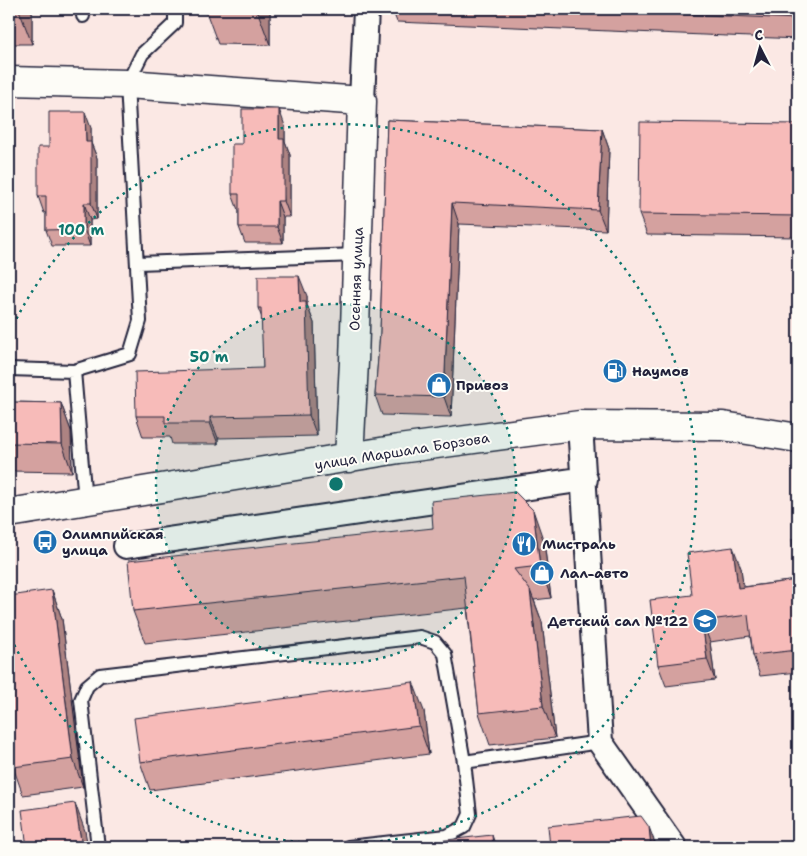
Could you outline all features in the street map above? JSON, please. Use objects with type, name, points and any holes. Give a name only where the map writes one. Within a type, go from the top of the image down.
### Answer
[{"type":"main road","points":[[9,81],[127,84],[362,101]]},
{"type":"main road","name":"Осенняя улица","points":[[349,458],[362,101]]},
{"type":"main road","name":"улица Маршала Борзова","points":[[9,513],[399,449],[580,425],[723,426],[798,438]]},
{"type":"street","name":"Осенняя улица","points":[[362,101],[366,9]]},
{"type":"street","points":[[580,425],[585,479],[600,742],[674,847]]},
{"type":"street","points":[[126,546],[585,479]]},
{"type":"lane","points":[[9,369],[74,371],[130,354],[140,321],[127,84],[142,54],[175,23],[175,9]]},
{"type":"lane","points":[[138,264],[357,255]]},
{"type":"lane","points":[[74,371],[85,501]]},
{"type":"lane","points":[[98,847],[81,700],[87,686],[100,674],[420,637],[435,642],[445,654],[464,762],[470,814],[464,827],[447,836],[348,847]]},
{"type":"lane","points":[[464,762],[600,742]]},
{"type":"building","points":[[205,9],[257,9],[257,10]]},
{"type":"building","points":[[563,9],[798,9],[798,19]]},
{"type":"building","points":[[242,109],[279,109],[279,139],[284,139],[284,201],[277,201],[277,227],[239,227],[239,194],[232,194],[232,144],[242,144]]},
{"type":"building","points":[[49,112],[85,112],[86,142],[91,142],[91,203],[84,203],[84,229],[46,230],[46,196],[38,196],[38,147],[49,147]]},
{"type":"building","points":[[387,120],[602,129],[598,210],[452,203],[444,397],[375,395],[380,333]]},
{"type":"building","points":[[640,122],[798,124],[798,216],[639,214]]},
{"type":"building","points":[[258,276],[299,276],[300,302],[306,302],[309,415],[210,417],[210,423],[165,423],[165,416],[136,416],[135,372],[263,368],[261,308],[258,308]]},
{"type":"building","points":[[9,402],[61,403],[62,444],[9,443]]},
{"type":"building","points":[[515,492],[533,510],[540,566],[514,569],[530,590],[543,706],[479,713],[464,576],[133,611],[128,561],[433,528],[431,501]]},
{"type":"building","points":[[792,539],[798,539],[798,650],[753,655],[748,615],[702,621],[707,659],[658,665],[650,600],[692,595],[687,553],[733,547],[738,588],[797,580]]},
{"type":"building","points":[[52,590],[73,759],[13,767],[9,739],[9,596]]},
{"type":"building","points":[[413,682],[419,726],[140,762],[134,718]]},
{"type":"building","points":[[75,803],[82,847],[27,847],[22,810]]},
{"type":"building","points":[[641,816],[649,827],[651,847],[550,847],[548,826]]},
{"type":"building","points":[[492,835],[493,847],[383,847]]},
{"type":"place","name":"Наумов","points":[[615,371]]},
{"type":"place","name":"Привоз","points":[[439,385]]},
{"type":"place","name":"Олимпийская улица","points":[[45,542]]},
{"type":"place","name":"Мистраль","points":[[524,544]]},
{"type":"place","name":"Лал-авто","points":[[542,573]]},
{"type":"place","name":"Детский сал №122","points":[[705,621]]}]
